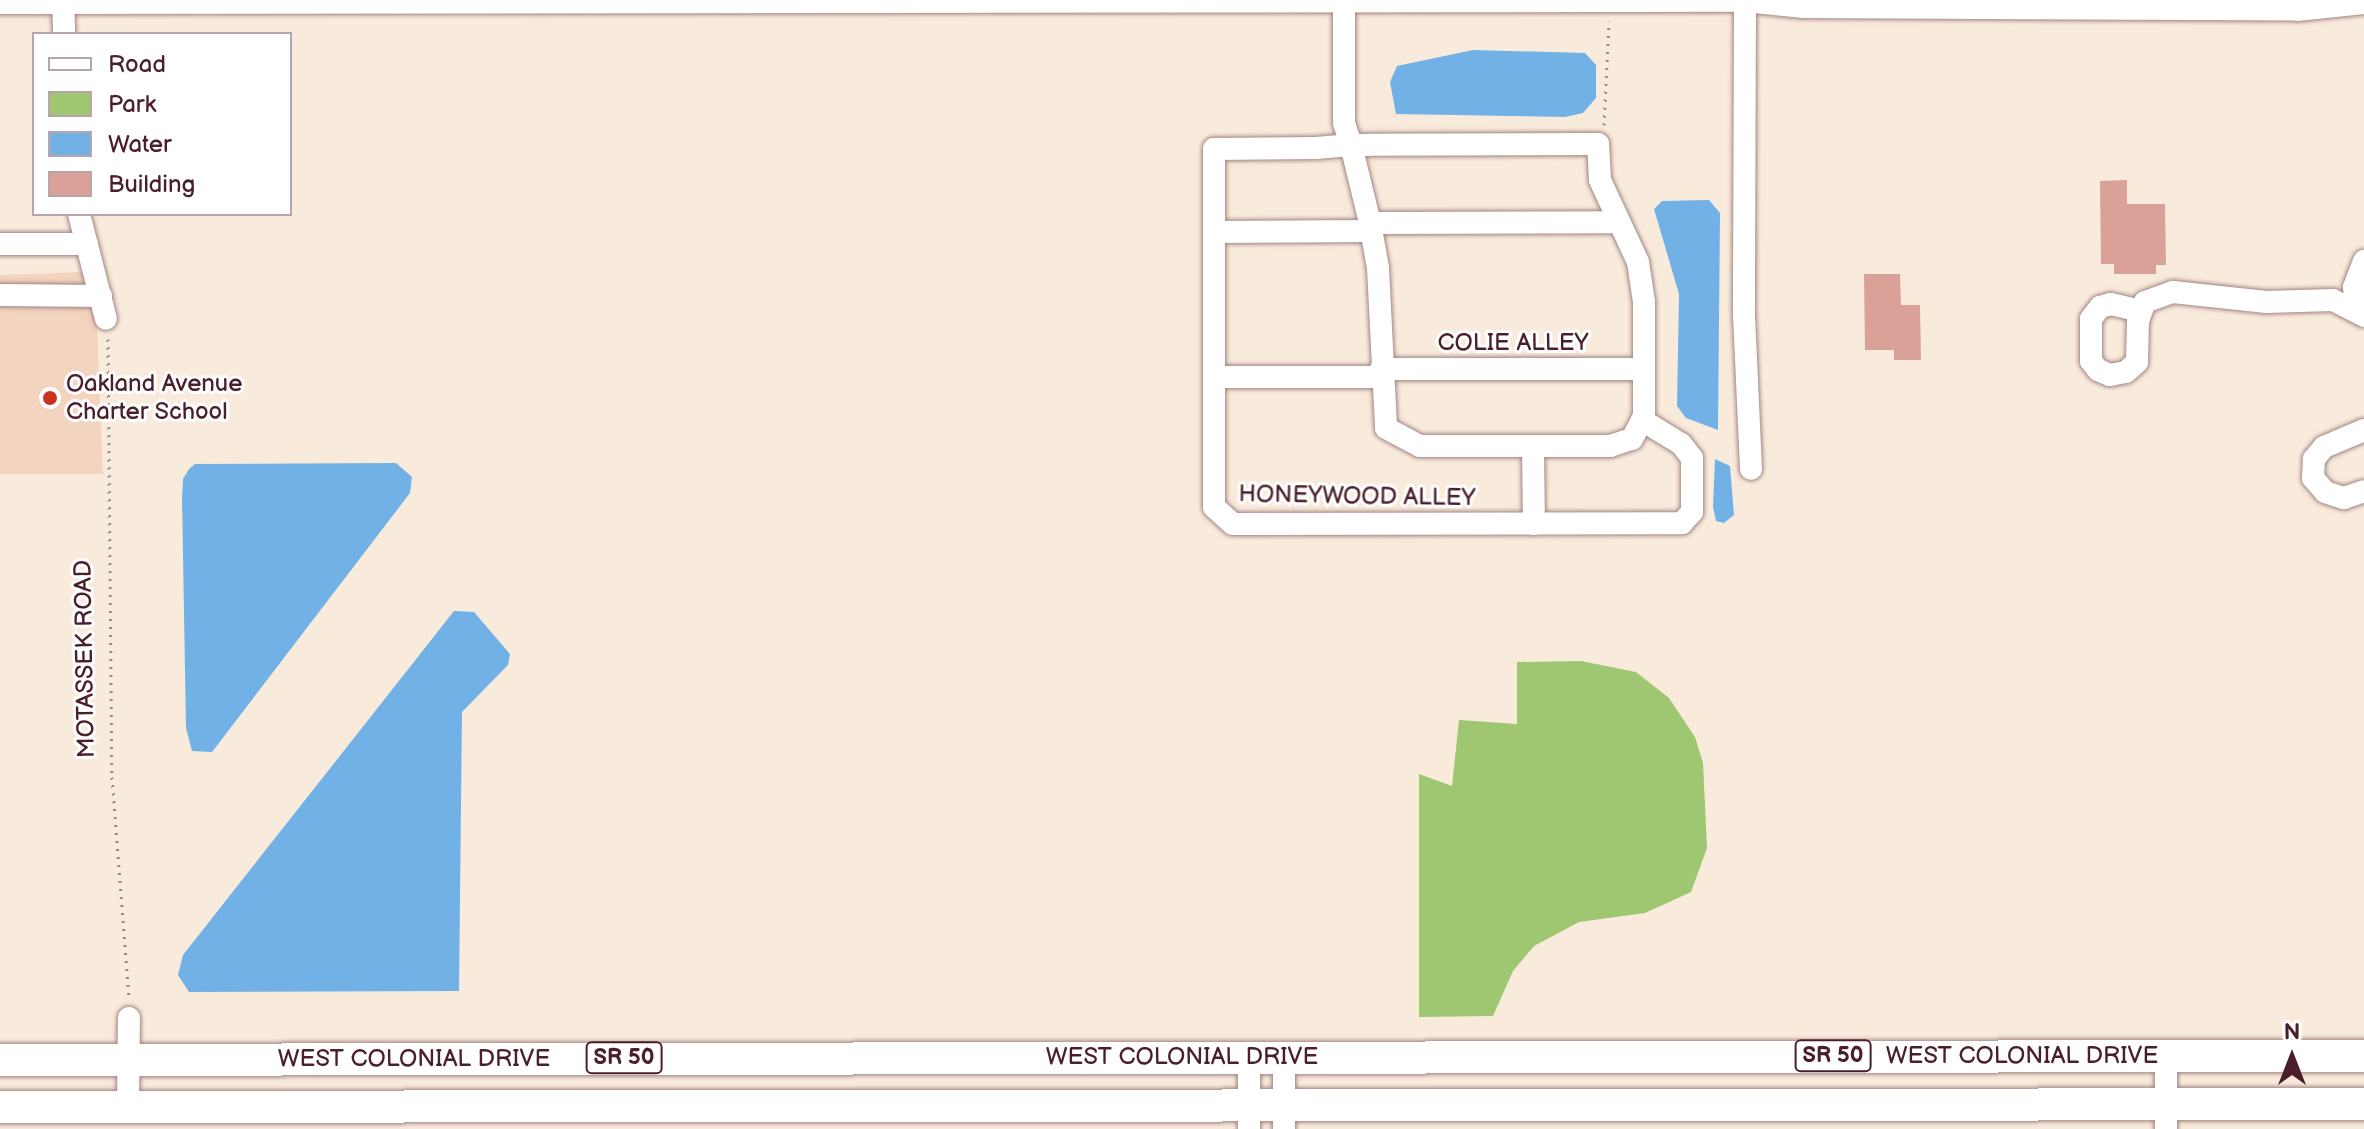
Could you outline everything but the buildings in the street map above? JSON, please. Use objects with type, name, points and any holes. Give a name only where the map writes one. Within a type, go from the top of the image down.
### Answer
[{"type":"highway","name":"WEST COLONIAL DRIVE","points":[[0,1060],[2364,1056]]},
{"type":"highway","name":"WEST COLONIAL DRIVE","points":[[0,1107],[136,1114],[458,1117],[2166,1117],[2364,1104]]},
{"type":"street","points":[[63,1],[64,32]]},
{"type":"street","points":[[1344,1],[1344,123],[1371,227],[1381,302],[1381,373],[1386,428],[1401,441],[1420,446],[1610,446],[1632,439],[1642,420],[1644,369],[1638,262],[1600,180],[1598,144],[1351,145]]},
{"type":"street","points":[[1748,1],[1744,315],[1751,469]]},
{"type":"street","points":[[0,3],[1748,1],[1804,7],[2297,10],[2346,2]]},
{"type":"street","name":"HONEYWOOD ALLEY","points":[[1351,145],[1214,149],[1214,507],[1233,524],[1682,523],[1692,512],[1692,458],[1681,444],[1642,420]]},
{"type":"street","points":[[80,216],[106,319]]},
{"type":"street","points":[[1214,232],[1619,222]]},
{"type":"street","points":[[0,244],[87,244]]},
{"type":"street","points":[[2360,313],[2354,287],[2364,261]]},
{"type":"street","points":[[2141,311],[2145,302],[2173,292],[2266,302],[2333,300],[2360,313]]},
{"type":"street","points":[[0,295],[101,296]]},
{"type":"street","name":"COLIE ALLEY","points":[[1214,377],[1644,369]]},
{"type":"street","points":[[2364,430],[2324,447],[2314,459],[2313,478],[2325,492],[2344,498],[2364,491]]},
{"type":"street","points":[[1533,446],[1534,524]]},
{"type":"street","points":[[129,1018],[128,1060],[136,1114]]},
{"type":"street","points":[[2166,1056],[2166,1117]]},
{"type":"street","points":[[1249,1057],[1249,1116]]},
{"type":"street","points":[[1284,1057],[1284,1116]]},
{"type":"path","points":[[1598,144],[1609,85],[1609,1]]},
{"type":"path","name":"MOTASSEK ROAD","points":[[106,319],[112,777],[130,962],[129,1018]]},
{"type":"shaded area","name":"Oakland Avenue Charter School","points":[[84,272],[97,323],[103,474],[0,474],[0,275]]},
{"type":"green space","points":[[1581,661],[1636,672],[1669,698],[1695,737],[1703,763],[1707,848],[1691,892],[1645,913],[1579,922],[1534,946],[1513,971],[1493,1016],[1419,1017],[1419,774],[1452,786],[1459,720],[1517,724],[1517,662]]},
{"type":"water","points":[[1473,50],[1585,53],[1596,65],[1596,98],[1583,113],[1565,117],[1396,114],[1390,82],[1397,66]]},
{"type":"water","points":[[1709,200],[1720,213],[1718,430],[1686,418],[1677,406],[1679,294],[1654,209],[1662,201]]},
{"type":"water","points":[[1715,459],[1730,466],[1734,515],[1724,523],[1716,521],[1713,507]]},
{"type":"water","points":[[396,463],[412,477],[410,493],[212,752],[192,751],[186,728],[182,498],[183,479],[189,469],[195,464]]},
{"type":"water","points":[[454,611],[474,612],[510,654],[508,665],[462,712],[459,991],[189,992],[178,975],[183,955]]},
{"type":"place","name":"Oakland Avenue Charter School","points":[[50,398]]}]
